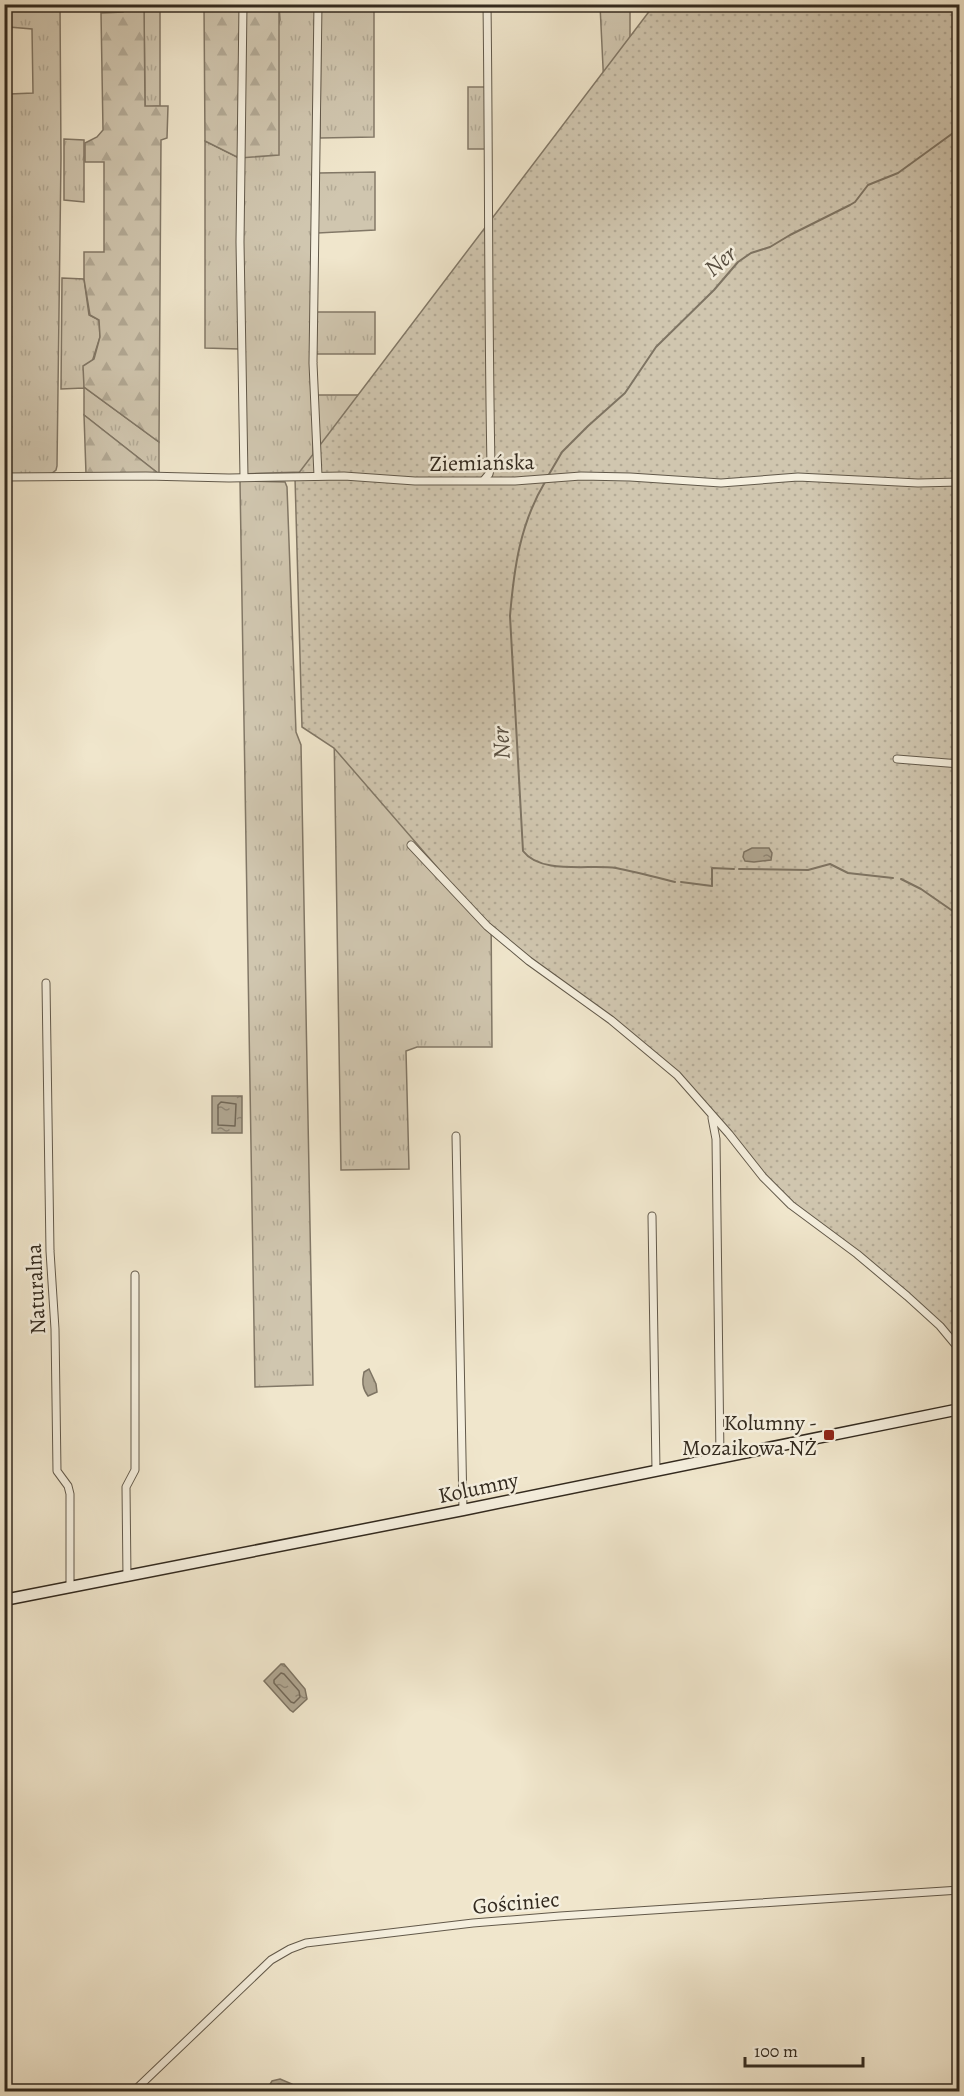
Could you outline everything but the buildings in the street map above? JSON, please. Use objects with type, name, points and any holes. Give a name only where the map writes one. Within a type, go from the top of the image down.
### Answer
[{"type":"street","points":[[243,4],[240,242],[244,477]]},
{"type":"street","points":[[318,4],[314,363],[318,476]]},
{"type":"street","points":[[484,480],[491,466],[488,366],[487,4]]},
{"type":"street","name":"Ziemiańska","points":[[4,477],[318,476],[415,481],[515,481],[581,476],[722,483],[798,477],[918,483],[960,482]]},
{"type":"street","points":[[897,759],[960,764]]},
{"type":"street","points":[[411,844],[487,926],[529,961],[611,1020],[670,1069],[729,1134],[762,1177],[791,1205],[907,1296],[940,1326],[960,1350]]},
{"type":"street","name":"Naturalna","points":[[46,983],[50,1240],[56,1329],[57,1471],[68,1486],[70,1494],[70,1588]]},
{"type":"street","points":[[712,1116],[716,1139],[720,1457]]},
{"type":"street","points":[[456,1137],[463,1510]]},
{"type":"street","points":[[652,1216],[656,1470]]},
{"type":"street","points":[[127,1577],[126,1487],[135,1470],[135,1275]]},
{"type":"street","name":"Kolumny","points":[[4,1600],[960,1409]]},
{"type":"street","name":"Gościniec","points":[[133,2091],[271,1960],[290,1948],[306,1942],[463,1924],[560,1916],[960,1890]]},
{"type":"green space","points":[[9,5],[60,5],[61,158],[57,466],[51,474],[10,474],[10,393],[4,393],[5,329],[10,329],[10,204],[5,203],[9,154],[5,143],[5,120],[10,120],[10,94],[33,93],[32,29],[9,27]]},
{"type":"green space","points":[[123,5],[144,5],[145,106],[168,106],[167,138],[161,140],[159,442],[84,387],[83,366],[94,359],[100,337],[99,320],[90,315],[84,279],[84,252],[104,252],[104,162],[85,162],[85,143],[97,137],[103,130],[101,13],[123,12]]},
{"type":"green space","points":[[144,5],[160,5],[160,106],[145,107]]},
{"type":"green space","points":[[204,5],[224,5],[225,8],[279,5],[279,155],[239,158],[205,141]]},
{"type":"green space","points":[[279,5],[317,5],[313,454],[312,460],[301,472],[241,474],[239,349],[205,348],[205,141],[239,158],[280,20]]},
{"type":"green space","points":[[321,5],[374,5],[374,137],[320,138]]},
{"type":"green space","points":[[600,5],[630,5],[630,62],[606,129]]},
{"type":"green space","points":[[654,5],[959,5],[959,1347],[950,1336],[815,1223],[765,1177],[685,1082],[592,1004],[488,926],[334,748],[302,727],[295,478]]},
{"type":"green space","points":[[468,87],[487,87],[486,149],[468,149]]},
{"type":"green space","points":[[64,139],[84,140],[84,202],[64,200]]},
{"type":"green space","points":[[375,172],[375,230],[318,233],[319,173]]},
{"type":"green space","points":[[5,266],[10,266],[10,329],[5,329]]},
{"type":"green space","points":[[62,278],[84,279],[89,315],[99,320],[100,337],[84,387],[159,442],[159,474],[84,415],[84,388],[61,389]]},
{"type":"green space","points":[[317,312],[375,312],[375,354],[316,354]]},
{"type":"green space","points":[[317,395],[375,395],[317,459]]},
{"type":"green space","points":[[84,415],[159,474],[86,474]]},
{"type":"green space","points":[[240,481],[285,482],[287,487],[296,732],[301,745],[313,1385],[255,1387]]},
{"type":"green space","points":[[330,482],[491,908],[492,1047],[417,1047],[406,1051],[409,1169],[341,1170]]},
{"type":"water","points":[[752,848],[769,848],[772,853],[771,860],[745,861],[744,852]]},
{"type":"water","points":[[212,1096],[242,1096],[242,1133],[212,1133]]},
{"type":"water","points":[[369,1369],[377,1392],[368,1396],[363,1381],[364,1372]]},
{"type":"water","points":[[281,1664],[284,1664],[305,1689],[307,1699],[293,1712],[264,1681]]},
{"type":"water","points":[[280,2079],[292,2084],[294,2091],[266,2091],[272,2081]]},
{"type":"waterway","name":"Ner","points":[[548,476],[562,452],[625,393],[656,347],[714,290],[738,262],[751,253],[770,247],[855,202],[868,185],[898,173],[960,128]]},
{"type":"waterway","name":"Ner","points":[[545,482],[536,498],[524,530],[510,616],[523,851],[531,858],[553,866],[616,868],[675,882]]},
{"type":"waterway","name":"Ner","points":[[739,869],[808,870],[830,864],[848,873],[893,878]]},
{"type":"waterway","name":"Ner","points":[[681,882],[712,886],[712,868],[734,869]]},
{"type":"waterway","name":"Ner","points":[[901,879],[921,889],[960,916]]},
{"type":"place","name":"Kolumny - Mozaikowa NŻ","points":[[829,1435]]}]
